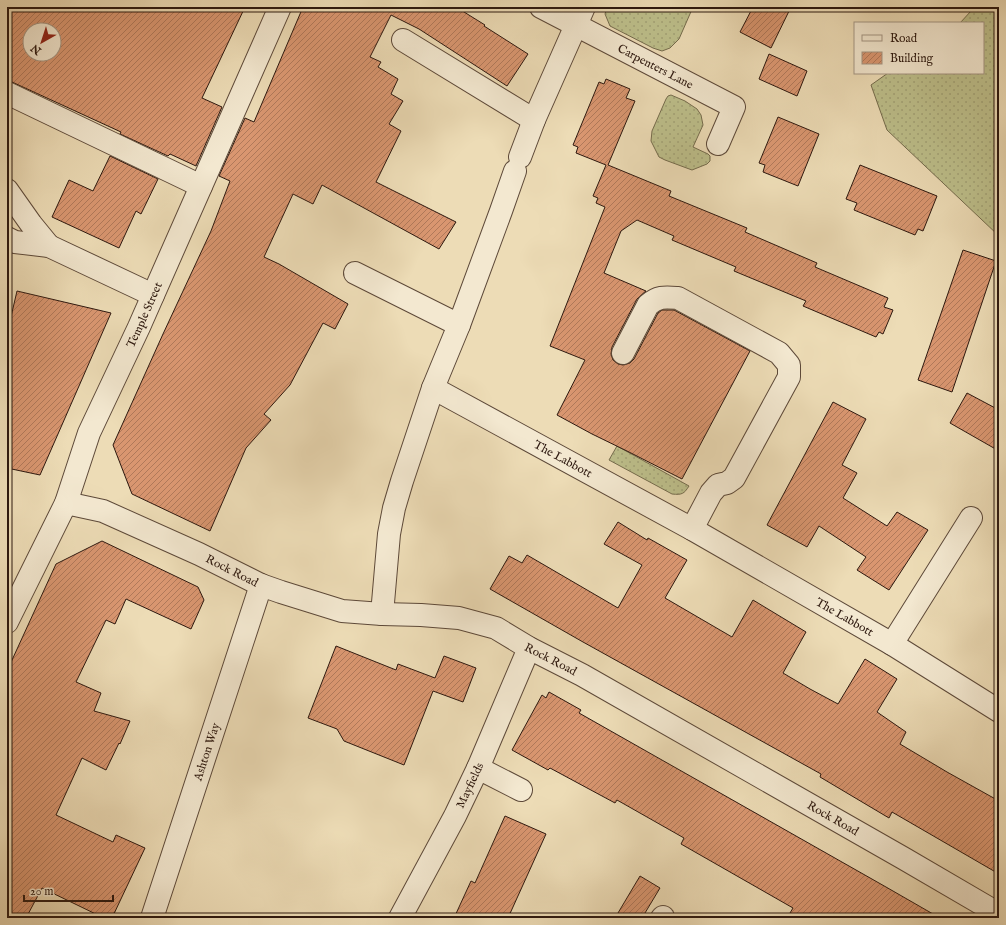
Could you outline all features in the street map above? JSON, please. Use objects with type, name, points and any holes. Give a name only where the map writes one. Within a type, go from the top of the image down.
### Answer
[{"type":"street","name":"Temple Street","points":[[7,622],[66,503],[89,433],[139,327],[280,7]]},
{"type":"street","name":"Carpenters Lane","points":[[541,7],[580,16],[734,107],[718,144]]},
{"type":"street","points":[[382,614],[389,534],[394,508],[402,481],[433,388],[459,324],[517,164],[534,120],[580,16]]},
{"type":"street","points":[[403,40],[534,120]]},
{"type":"street","points":[[7,93],[201,186]]},
{"type":"street","points":[[7,190],[49,246]]},
{"type":"street","points":[[7,238],[15,242],[49,246],[153,295]]},
{"type":"street","points":[[355,272],[459,324]]},
{"type":"street","points":[[623,353],[648,305],[655,299],[666,297],[678,298],[779,353],[789,365],[789,377],[734,478],[718,485],[711,493],[692,529]]},
{"type":"street","name":"The Labbott","points":[[433,388],[692,529],[892,644],[999,711]]},
{"type":"street","name":"Rock Road","points":[[66,503],[103,511],[199,554],[262,585],[342,611],[459,618],[496,628],[529,648],[582,675],[904,858],[999,914]]},
{"type":"street","points":[[892,644],[971,518]]},
{"type":"street","name":"Ashton Way","points":[[152,918],[262,585]]},
{"type":"street","name":"Mayfields","points":[[400,918],[455,816],[478,768],[529,648]]},
{"type":"street","points":[[478,768],[521,790]]},
{"type":"green space","points":[[607,7],[693,7],[679,39],[670,48],[662,51],[610,26],[605,14]]},
{"type":"green space","points":[[973,7],[999,7],[999,236],[887,130],[871,85],[887,74],[984,74],[984,22],[961,22]]},
{"type":"green space","points":[[671,95],[685,101],[697,109],[701,115],[703,125],[693,147],[708,154],[710,156],[710,161],[707,164],[692,170],[659,157],[651,141],[652,131],[666,99]]},
{"type":"green space","points":[[617,446],[689,486],[686,491],[678,494],[672,494],[609,460]]},
{"type":"building","points":[[7,7],[245,7],[202,98],[222,107],[196,166],[170,154],[168,156],[120,134],[121,132],[7,81]]},
{"type":"building","points":[[303,7],[456,7],[528,54],[507,86],[419,29],[391,15],[370,57],[381,62],[378,67],[398,79],[391,94],[403,101],[389,124],[401,131],[376,182],[456,222],[439,249],[322,185],[313,204],[293,194],[264,257],[279,264],[348,304],[335,329],[323,323],[290,385],[264,414],[271,420],[246,448],[210,531],[132,494],[113,445],[211,231],[230,181],[219,176],[245,118],[254,122]]},
{"type":"building","points":[[753,7],[791,7],[771,48],[740,32]]},
{"type":"building","points":[[769,54],[807,71],[797,96],[759,79]]},
{"type":"building","points":[[606,79],[630,89],[626,98],[635,101],[608,165],[671,191],[669,196],[747,228],[745,232],[817,263],[815,267],[888,298],[884,307],[893,310],[883,334],[879,332],[876,337],[803,306],[806,301],[734,271],[736,267],[672,240],[674,236],[637,220],[621,231],[604,273],[646,291],[637,299],[612,347],[611,354],[613,360],[618,364],[623,365],[630,363],[634,359],[658,313],[662,310],[674,310],[750,351],[682,479],[557,415],[585,360],[550,346],[605,207],[596,203],[598,198],[593,196],[606,165],[576,153],[578,147],[573,145],[599,82],[604,84]]},
{"type":"building","points":[[778,117],[819,134],[798,186],[763,172],[765,165],[759,163]]},
{"type":"building","points":[[110,156],[158,179],[141,214],[136,211],[119,248],[52,217],[69,180],[93,191]]},
{"type":"building","points":[[860,165],[937,196],[923,231],[918,229],[915,235],[854,210],[857,203],[846,199]]},
{"type":"building","points":[[963,250],[996,261],[952,392],[918,380]]},
{"type":"building","points":[[17,291],[111,313],[40,475],[7,468],[7,334]]},
{"type":"building","points":[[967,393],[999,410],[999,451],[950,423]]},
{"type":"building","points":[[833,402],[866,419],[842,465],[857,473],[843,498],[887,526],[897,512],[928,530],[889,590],[857,570],[866,557],[819,526],[807,547],[767,525]]},
{"type":"building","points":[[618,522],[647,540],[648,538],[687,560],[665,598],[732,637],[753,600],[806,632],[783,673],[810,689],[838,704],[865,659],[897,679],[877,712],[906,732],[900,744],[999,801],[999,874],[892,812],[889,818],[820,777],[821,774],[490,589],[509,556],[522,563],[527,555],[618,608],[642,565],[604,544]]},
{"type":"building","points":[[102,541],[198,587],[204,600],[191,629],[126,599],[115,624],[106,620],[76,682],[101,693],[94,711],[130,721],[106,770],[82,758],[56,815],[113,842],[116,835],[145,848],[112,918],[104,918],[42,888],[26,918],[7,918],[7,671],[56,564]]},
{"type":"building","points":[[336,646],[396,670],[398,664],[435,678],[444,656],[476,668],[463,702],[433,691],[404,765],[344,741],[337,729],[308,718]]},
{"type":"building","points":[[549,692],[581,710],[579,713],[940,918],[787,918],[793,908],[681,844],[684,838],[617,800],[615,803],[550,768],[548,770],[512,750],[542,695],[546,698]]},
{"type":"building","points":[[505,816],[546,834],[508,918],[454,918],[471,881],[475,883]]},
{"type":"building","points":[[640,876],[660,888],[642,918],[615,918]]}]
